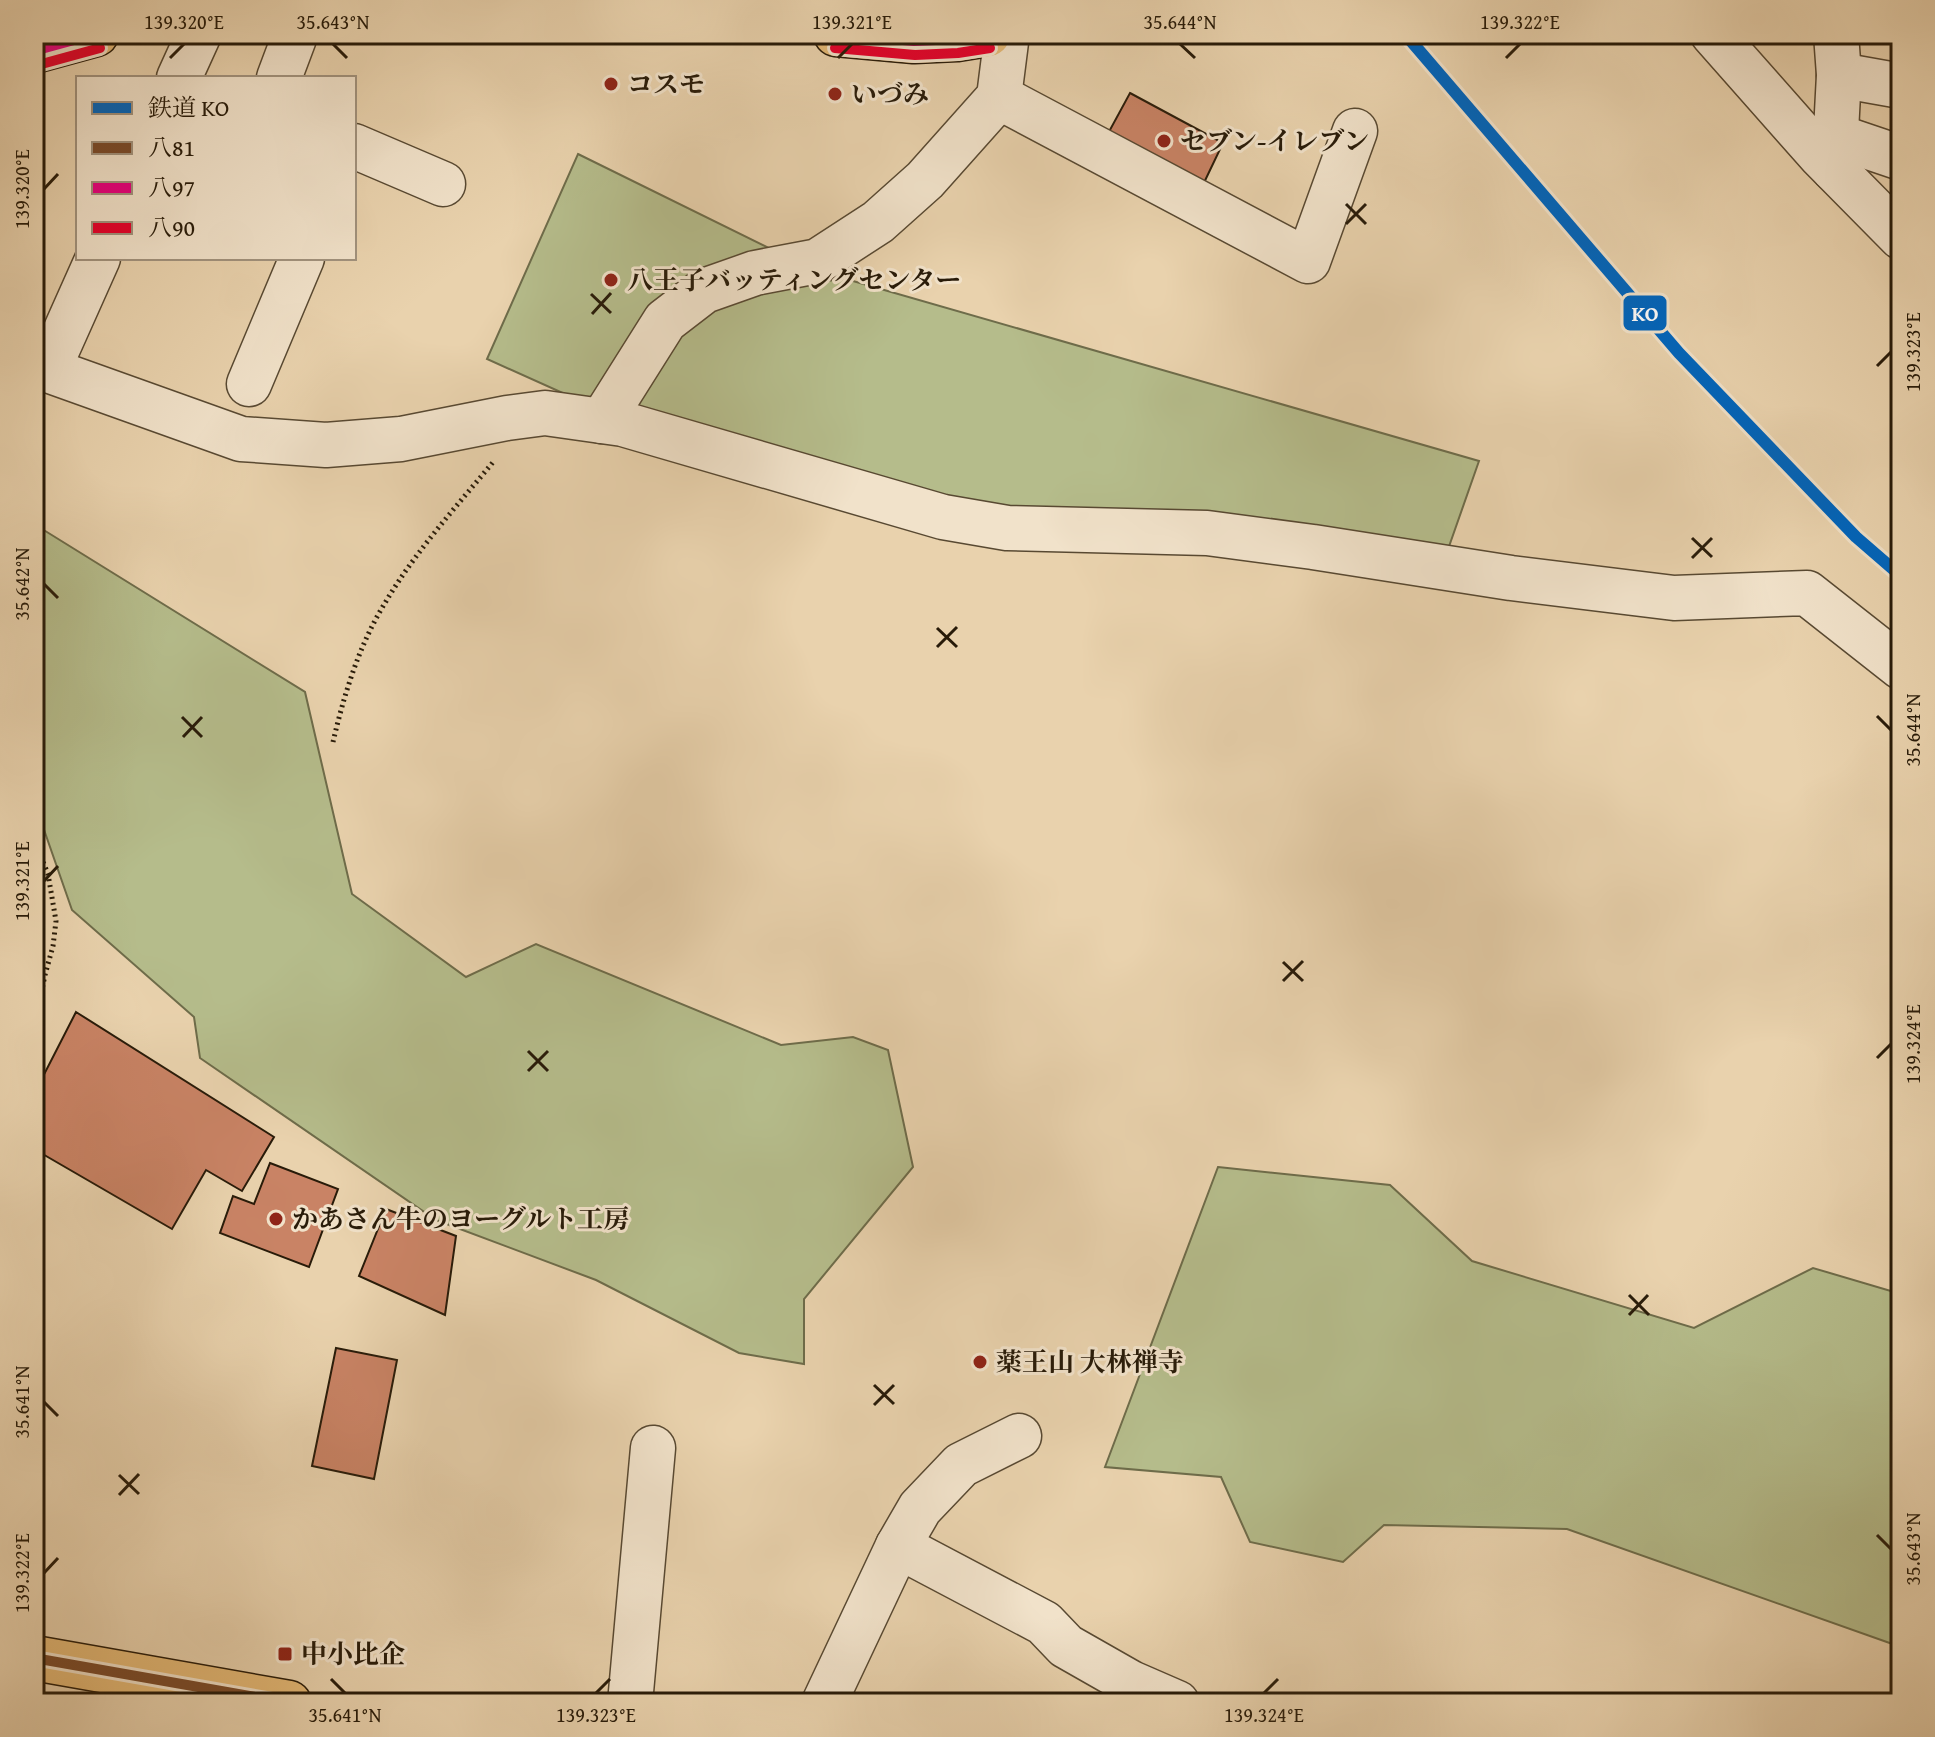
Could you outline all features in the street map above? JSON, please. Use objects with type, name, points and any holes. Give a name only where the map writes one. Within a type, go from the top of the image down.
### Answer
[{"type":"main road","points":[[34,51],[96,34]]},
{"type":"main road","points":[[836,34],[914,41],[988,34]]},
{"type":"main road","points":[[34,1658],[289,1703]]},
{"type":"street","points":[[180,76],[199,34]]},
{"type":"street","points":[[280,76],[294,34]]},
{"type":"street","points":[[602,421],[665,321],[704,291],[755,273],[818,261],[878,222],[925,180],[999,97],[1007,34]]},
{"type":"street","points":[[1713,34],[1835,153],[1901,237]]},
{"type":"street","points":[[1835,153],[1838,55],[1901,86]]},
{"type":"street","points":[[999,97],[1308,261],[1355,131]]},
{"type":"street","points":[[356,147],[443,184]]},
{"type":"street","points":[[1835,153],[1901,158]]},
{"type":"street","points":[[97,260],[41,368],[241,439],[326,445],[401,439],[545,413],[623,424],[943,517],[1007,528],[1207,533],[1511,578],[1674,598],[1807,593],[1901,667]]},
{"type":"street","points":[[249,384],[301,260]]},
{"type":"street","points":[[824,1703],[898,1546],[920,1508],[961,1465],[1019,1436]]},
{"type":"street","points":[[630,1703],[653,1448]]},
{"type":"street","points":[[898,1546],[1044,1623],[1066,1646],[1131,1683],[1177,1703]]},
{"type":"path","points":[[333,742],[343,701],[383,605],[422,548],[533,415]]},
{"type":"path","points":[[34,840],[48,874],[56,921],[34,1028]]},
{"type":"green space","name":"八王子バッティングセンター","points":[[578,154],[785,256],[724,267],[596,408],[487,359]]},
{"type":"green space","points":[[846,279],[1479,461],[1446,555],[1011,519],[612,418],[696,309],[774,286]]},
{"type":"green space","points":[[34,524],[305,692],[352,894],[466,977],[536,944],[781,1045],[853,1037],[888,1050],[913,1167],[804,1299],[804,1364],[739,1353],[596,1280],[436,1220],[200,1058],[194,1017],[72,910],[34,801]]},
{"type":"green space","points":[[1218,1167],[1390,1185],[1472,1261],[1694,1328],[1813,1268],[1901,1294],[1901,1647],[1567,1529],[1384,1525],[1343,1562],[1250,1542],[1221,1477],[1105,1467]]},
{"type":"building","name":"セブン-イレブン","points":[[1130,93],[1223,143],[1200,191],[1105,139]]},
{"type":"building","points":[[76,1012],[274,1137],[242,1191],[206,1170],[172,1229],[34,1149],[34,1133],[38,1125],[34,1123],[34,1094]]},
{"type":"building","name":"かあさん牛のヨーグルト工房","points":[[270,1163],[338,1189],[309,1267],[220,1233],[233,1196],[254,1204]]},
{"type":"building","points":[[386,1209],[456,1236],[445,1315],[359,1276]]},
{"type":"building","points":[[336,1348],[397,1360],[374,1479],[312,1466]]},
{"type":"rail line","name":"KO","points":[[1405,34],[1679,353],[1856,537],[1901,576]]},
{"type":"transit line","name":"八97","points":[[34,51],[96,34]]},
{"type":"transit line","name":"八97","points":[[836,34],[914,41],[988,34]]},
{"type":"transit line","name":"八90","points":[[38,65],[100,48]]},
{"type":"transit line","name":"八90","points":[[835,48],[915,55],[990,48]]},
{"type":"transit line","name":"八81","points":[[34,1658],[289,1703]]},
{"type":"place","name":"コスモ","points":[[611,84]]},
{"type":"place","name":"いづみ","points":[[835,94]]},
{"type":"place","name":"セブン-イレブン","points":[[1164,141]]},
{"type":"place","name":"八王子バッティングセンター","points":[[611,280]]},
{"type":"place","name":"かあさん牛のヨーグルト工房","points":[[276,1219]]},
{"type":"place","name":"薬王山 大林禅寺","points":[[980,1362]]},
{"type":"place","name":"中小比企","points":[[285,1654]]}]
